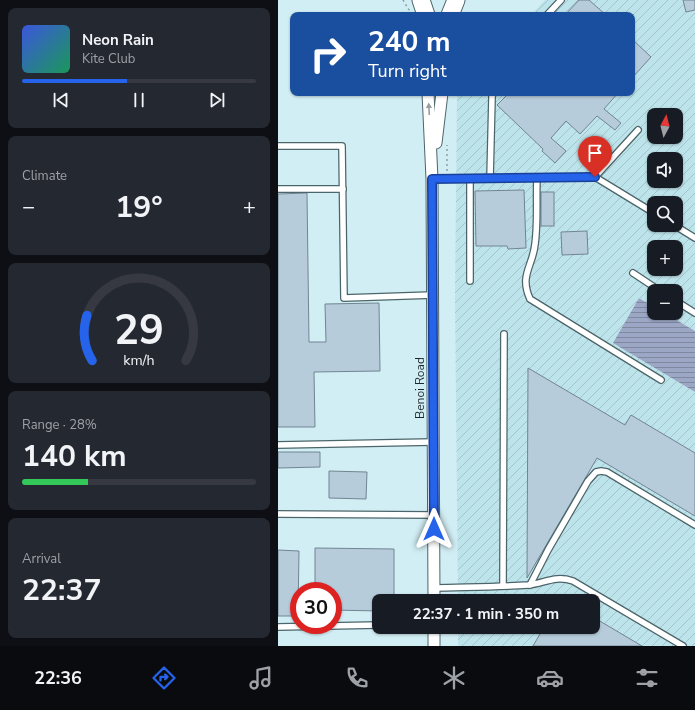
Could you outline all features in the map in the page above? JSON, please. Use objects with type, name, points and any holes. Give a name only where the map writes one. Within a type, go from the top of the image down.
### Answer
[{"type":"main road","points":[[421,0],[426,12]]},
{"type":"main road","points":[[450,12],[456,0]]},
{"type":"street","points":[[427,12],[428,0]]},
{"type":"street","points":[[448,0],[448,12]]},
{"type":"street","name":"Benoi Road","points":[[428,96],[432,178],[434,594]]},
{"type":"street","name":"Benoi Road","points":[[432,178],[442,96]]},
{"type":"street","points":[[434,634],[434,646]]},
{"type":"lane","points":[[550,12],[560,0]]},
{"type":"lane","points":[[490,179],[492,96]]},
{"type":"lane","points":[[595,177],[638,130]]},
{"type":"lane","points":[[278,146],[342,146],[344,298],[433,295]]},
{"type":"lane","points":[[432,178],[490,179],[595,177],[647,209]]},
{"type":"lane","points":[[537,178],[535,245],[529,264],[526,288],[530,299],[661,380]]},
{"type":"lane","points":[[470,179],[470,281]]},
{"type":"lane","points":[[278,189],[343,189]]},
{"type":"lane","points":[[683,231],[695,238]]},
{"type":"lane","points":[[633,273],[650,284]]},
{"type":"lane","points":[[683,305],[694,311]]},
{"type":"lane","points":[[503,586],[504,334]]},
{"type":"lane","points":[[278,444],[433,442]]},
{"type":"lane","points":[[530,585],[548,550],[588,481],[596,472],[607,472],[621,479],[695,525]]},
{"type":"lane","points":[[278,514],[434,515]]},
{"type":"lane","points":[[434,588],[530,585],[555,578],[573,580],[683,646]]},
{"type":"lane","points":[[278,627],[372,625]]},
{"type":"path","points":[[403,0],[408,12]]},
{"type":"shaded area","points":[[545,0],[695,0],[695,331],[677,320],[683,320],[683,284],[647,284],[647,303],[639,298],[614,343],[695,392],[695,646],[458,646],[458,634],[600,634],[600,594],[458,594],[455,298],[457,96],[635,96],[635,12],[534,12]]},
{"type":"shaded area","points":[[639,298],[647,303],[647,320],[677,320],[695,331],[695,392],[613,343]]},
{"type":"building","points":[[579,0],[589,0],[603,12],[568,12]]},
{"type":"building","points":[[683,0],[695,0],[695,10],[686,12]]},
{"type":"building","points":[[635,42],[651,57],[635,75]]},
{"type":"building","points":[[506,96],[615,96],[604,109],[621,123],[615,130],[597,116],[580,134],[566,121],[551,138],[566,151],[555,163],[542,151],[543,149],[497,105]]},
{"type":"building","points":[[524,190],[526,248],[508,249],[507,246],[476,246],[475,191]]},
{"type":"building","points":[[541,192],[554,192],[554,226],[541,226]]},
{"type":"building","points":[[307,193],[309,342],[326,342],[325,304],[379,303],[380,371],[314,372],[315,427],[278,427],[278,194]]},
{"type":"building","points":[[587,231],[588,254],[562,255],[561,232]]},
{"type":"building","points":[[528,368],[625,425],[631,415],[695,453],[695,516],[597,458],[527,578]]},
{"type":"building","points":[[278,452],[320,452],[320,467],[278,468]]},
{"type":"building","points":[[329,471],[367,472],[366,499],[329,498]]},
{"type":"building","points":[[315,548],[394,549],[394,594],[372,594],[372,611],[342,610],[342,582],[315,582]]},
{"type":"building","points":[[278,550],[299,551],[299,582],[290,582],[290,616],[278,616]]},
{"type":"building","points":[[600,621],[642,646],[533,646],[540,634],[600,634]]},
{"type":"route","points":[[434,529],[432,179],[595,177]]}]
